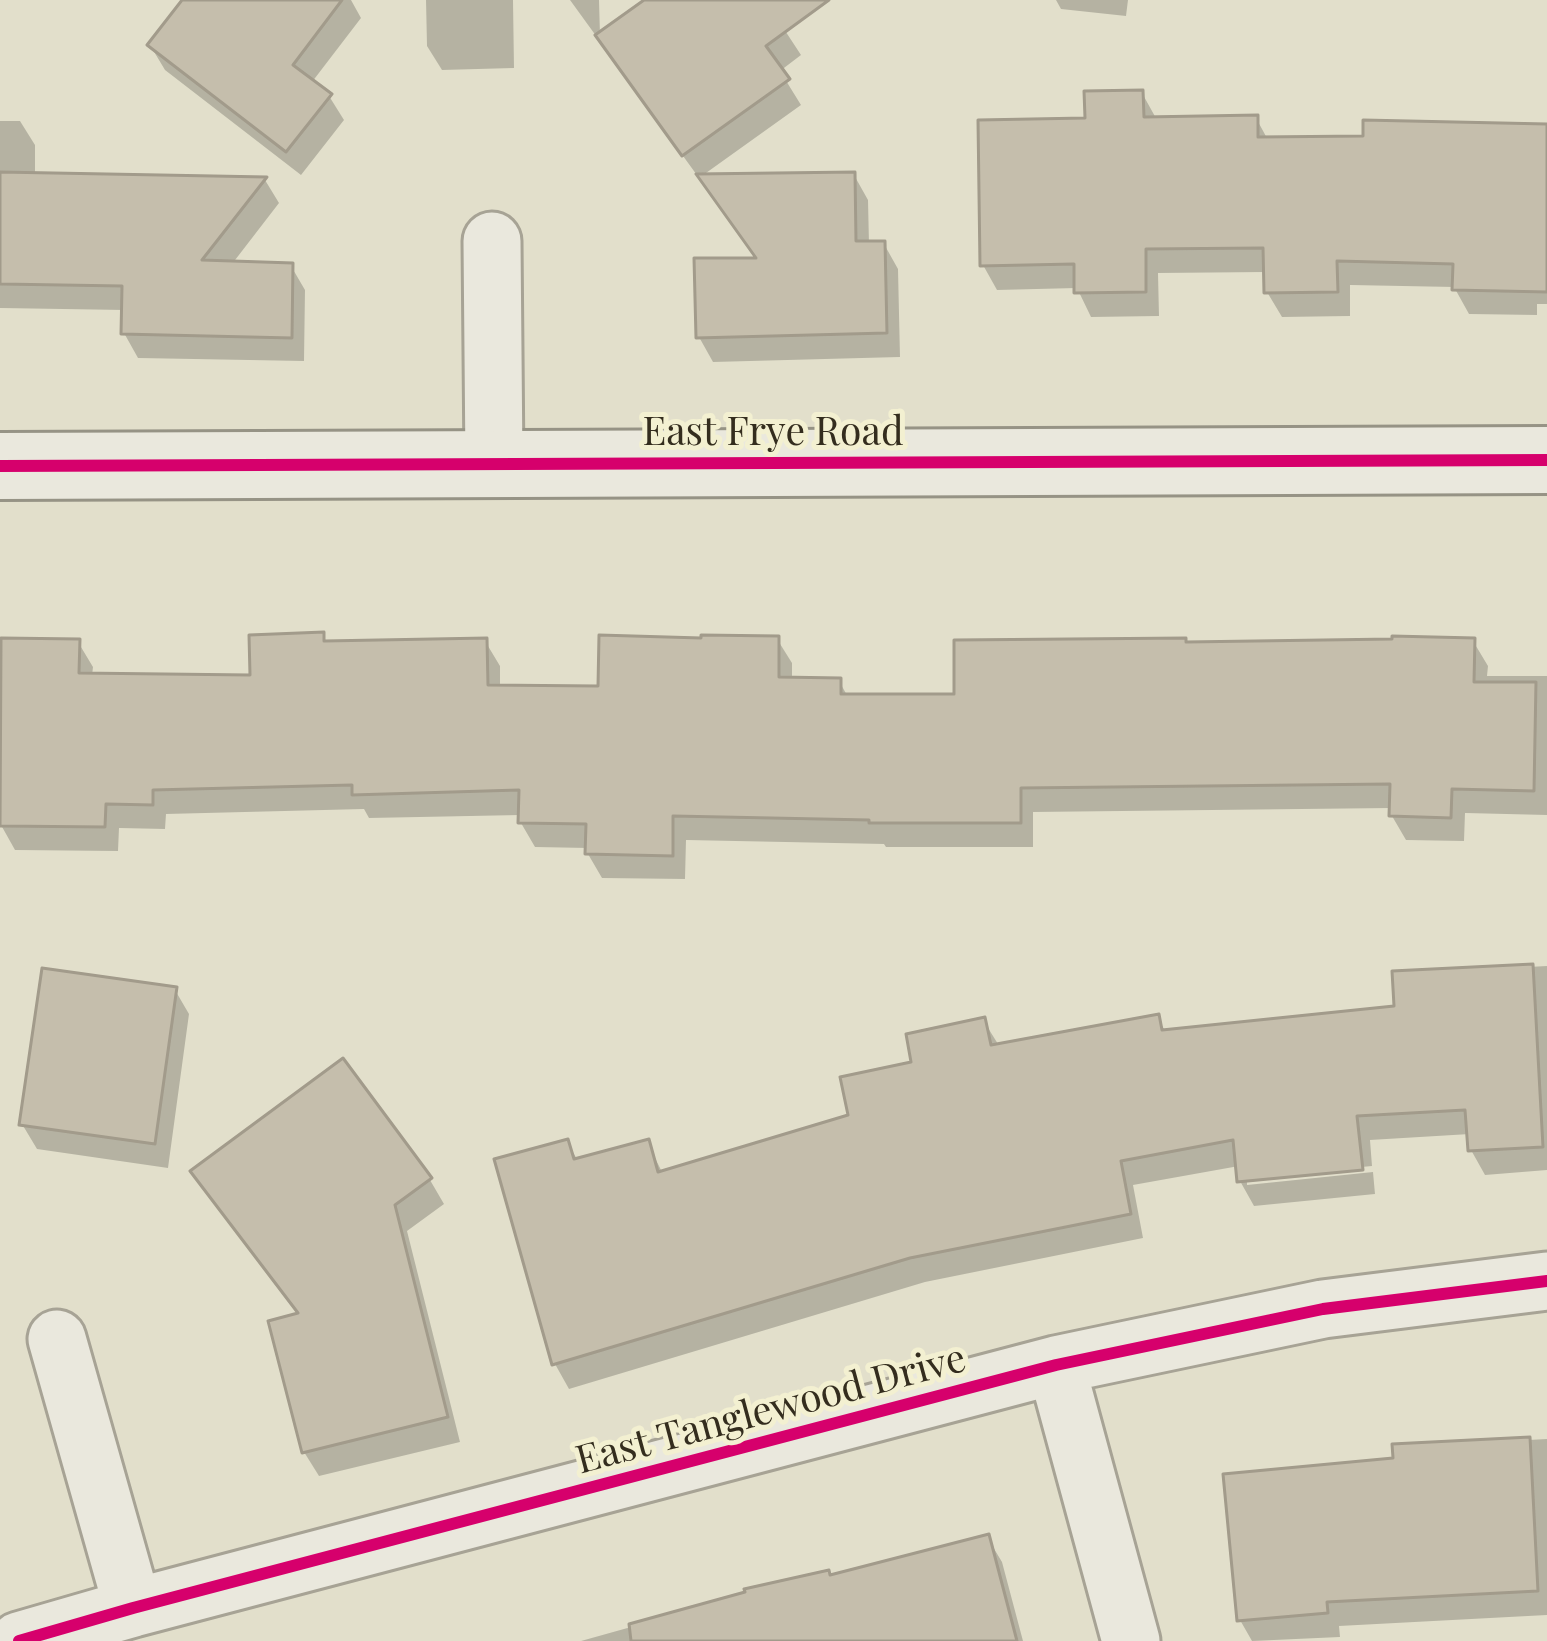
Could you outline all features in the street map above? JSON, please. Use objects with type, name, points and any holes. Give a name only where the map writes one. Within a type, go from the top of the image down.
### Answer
[{"type":"street","points":[[492,241],[494,464]]},
{"type":"street","name":"East Frye Road","points":[[0,466],[1547,460]]},
{"type":"street","name":"East Tanglewood Drive","points":[[19,1641],[1057,1366],[1323,1309],[1547,1281]]},
{"type":"street","points":[[57,1339],[134,1608]]},
{"type":"street","points":[[1057,1366],[1131,1641]]},
{"type":"building","points":[[182,0],[342,0],[293,65],[332,94],[286,152],[147,45]]},
{"type":"building","points":[[644,0],[829,0],[766,46],[790,79],[682,156],[595,35]]},
{"type":"building","points":[[1143,90],[1144,117],[1258,115],[1258,137],[1363,136],[1363,120],[1547,124],[1547,292],[1452,290],[1453,264],[1337,261],[1338,292],[1264,293],[1263,248],[1146,249],[1146,292],[1074,293],[1074,264],[980,266],[978,120],[1085,118],[1084,91]]},
{"type":"building","points":[[0,172],[267,177],[202,260],[293,263],[292,338],[121,334],[122,286],[0,284]]},
{"type":"building","points":[[855,172],[856,241],[885,241],[887,333],[696,338],[694,258],[756,258],[696,174]]},
{"type":"building","points":[[324,632],[324,641],[487,638],[488,685],[598,686],[599,635],[779,636],[779,677],[841,678],[841,694],[954,694],[954,640],[1475,638],[1474,682],[1536,682],[1534,791],[1452,789],[1451,818],[1389,816],[1390,784],[1021,788],[1021,823],[673,816],[673,856],[585,854],[586,824],[518,823],[519,790],[352,795],[352,785],[153,790],[153,805],[106,804],[105,827],[0,826],[1,638],[80,639],[79,673],[250,675],[249,635]]},
{"type":"building","points":[[1533,964],[1543,1147],[1468,1151],[1465,1110],[1357,1116],[1363,1170],[1237,1182],[1233,1140],[1121,1161],[1131,1214],[910,1258],[552,1365],[494,1159],[568,1139],[574,1159],[649,1139],[658,1172],[848,1115],[840,1077],[911,1062],[906,1034],[985,1017],[991,1045],[1159,1014],[1162,1030],[1394,1006],[1392,971]]},
{"type":"building","points":[[42,968],[177,987],[155,1144],[19,1125]]},
{"type":"building","points":[[343,1058],[432,1178],[395,1205],[448,1417],[302,1453],[268,1321],[298,1313],[190,1171]]},
{"type":"building","points":[[1530,1437],[1538,1591],[1327,1602],[1328,1613],[1237,1621],[1223,1474],[1393,1458],[1392,1444]]},
{"type":"building","points":[[989,1534],[1017,1641],[631,1641],[629,1624],[744,1589],[829,1570],[830,1575]]},
{"type":"cycle path","points":[[0,466],[1547,460]]},
{"type":"cycle path","points":[[19,1641],[1056,1365],[1323,1309],[1547,1281]]}]
